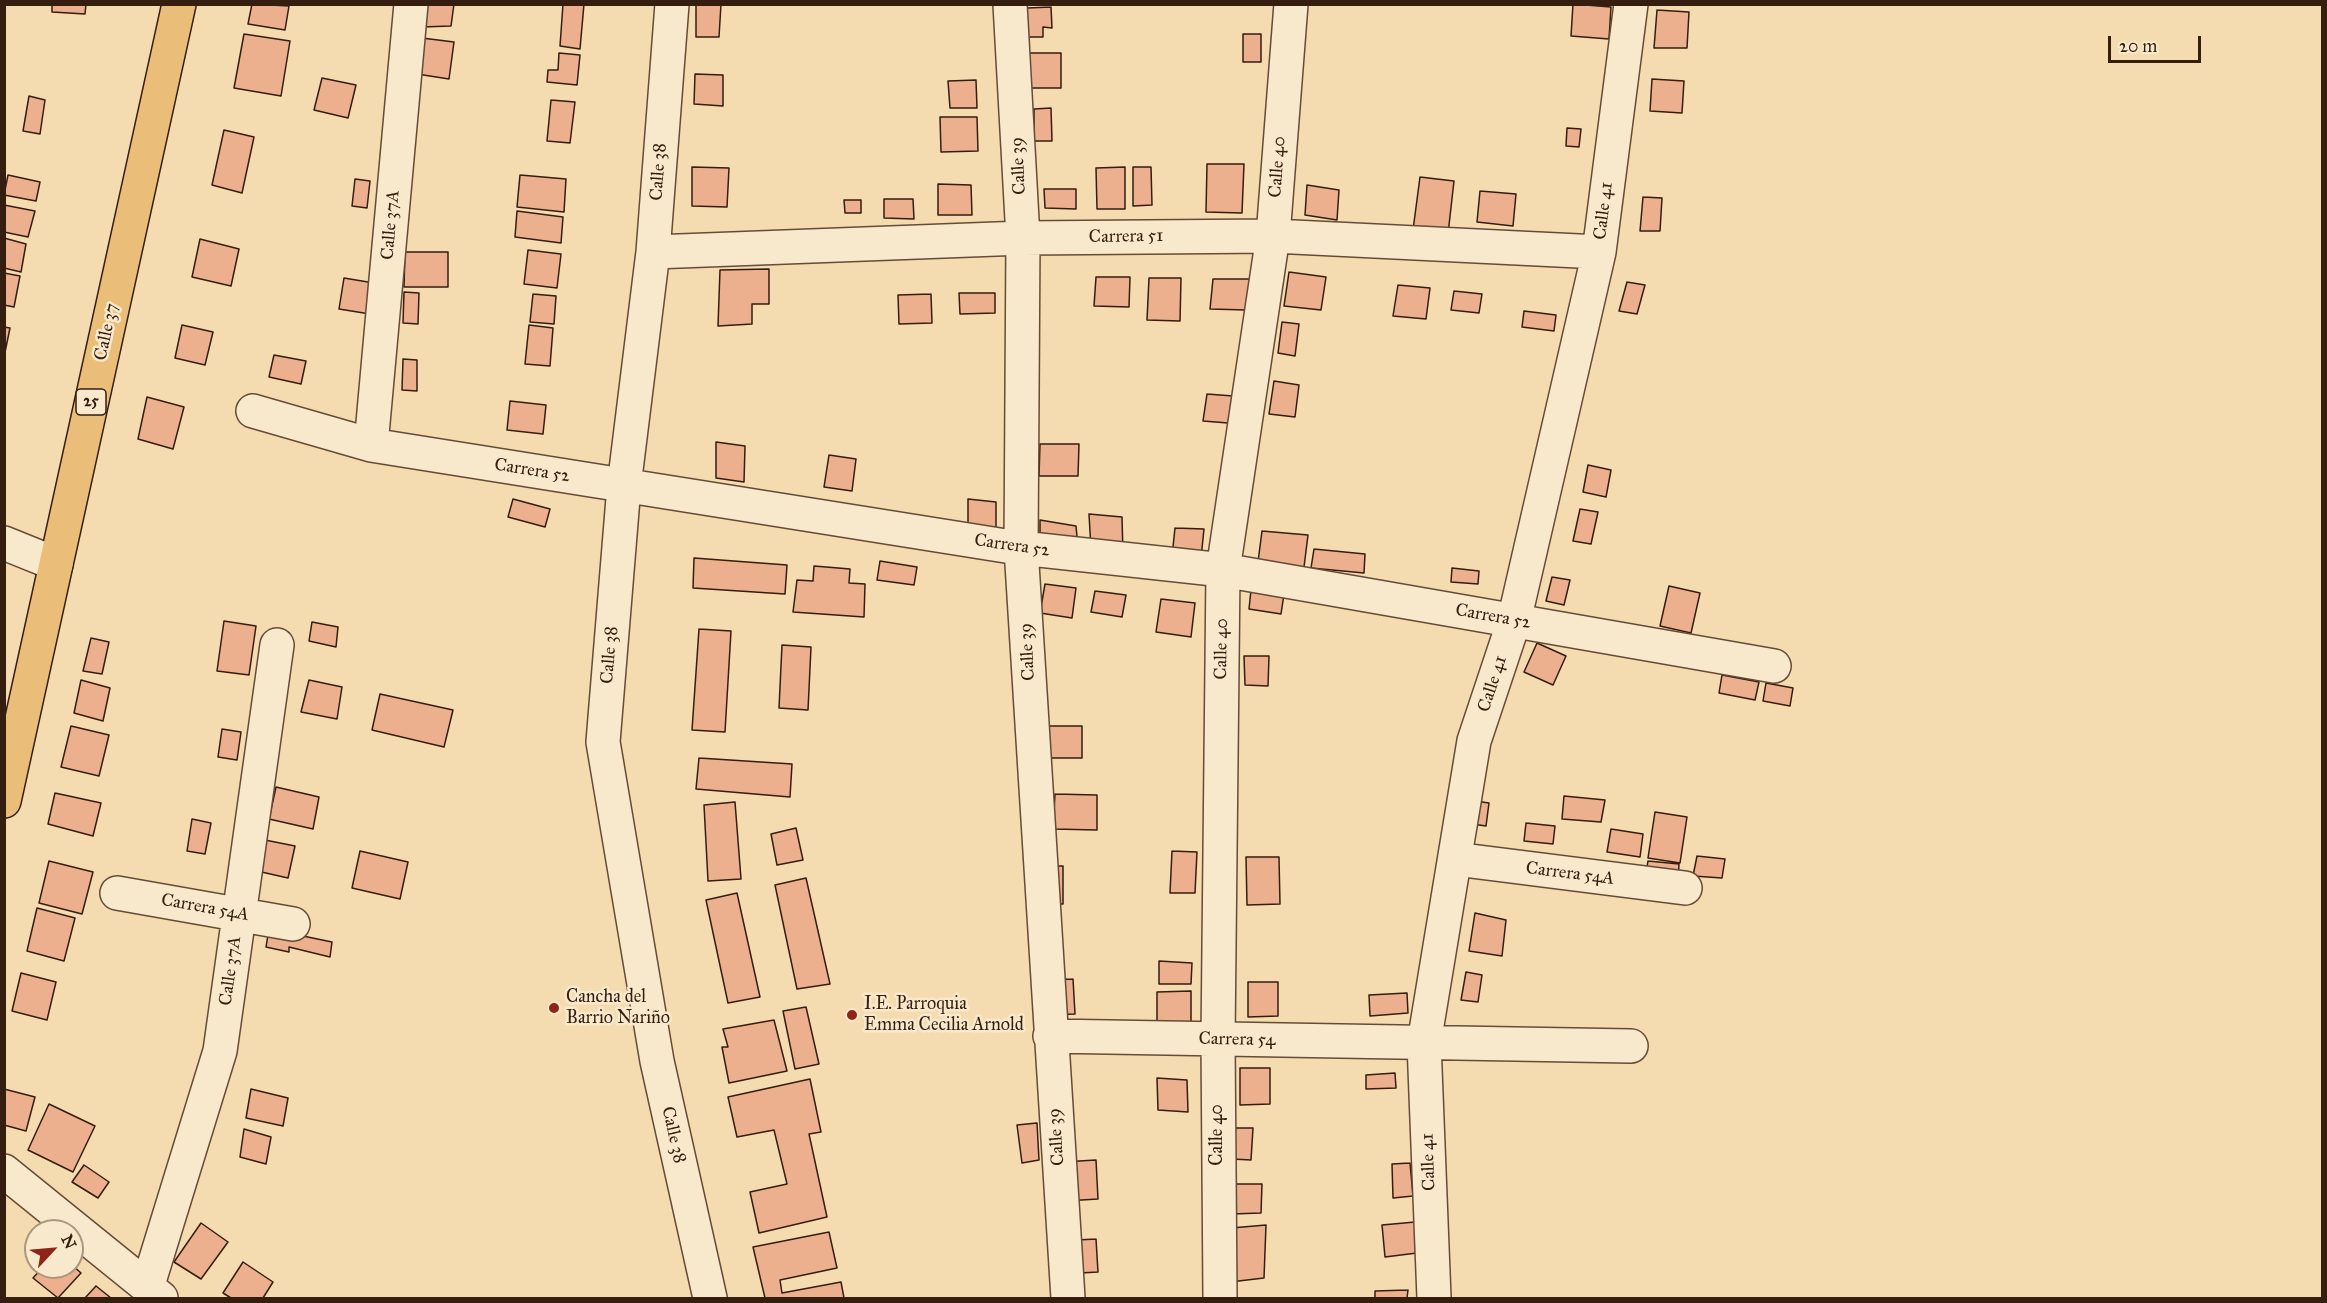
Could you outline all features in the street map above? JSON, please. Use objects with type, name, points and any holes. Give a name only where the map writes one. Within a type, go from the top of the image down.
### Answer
[{"type":"main road","name":"Calle 37","points":[[4,801],[179,4]]},
{"type":"street","name":"Calle 37A","points":[[371,445],[411,4]]},
{"type":"street","name":"Calle 38","points":[[672,4],[653,252],[624,486],[603,742],[657,1061],[710,1299]]},
{"type":"street","name":"Calle 39","points":[[1010,4],[1023,238],[1021,548],[1068,1299]]},
{"type":"street","name":"Calle 40","points":[[1220,1299],[1218,1040],[1223,570],[1273,236],[1290,4]]},
{"type":"street","name":"Calle 41","points":[[1434,1299],[1424,1043],[1474,741],[1514,621],[1599,252],[1631,4]]},
{"type":"street","name":"Carrera 51","points":[[653,252],[1023,238],[1273,236],[1599,252]]},
{"type":"street","name":"Carrera 52","points":[[253,411],[371,445],[1021,548],[1223,570],[1774,666]]},
{"type":"street","points":[[4,543],[56,564]]},
{"type":"street","name":"Calle 37A","points":[[154,1293],[220,1051],[277,645]]},
{"type":"street","name":"Carrera 54A","points":[[1455,859],[1684,888]]},
{"type":"street","name":"Carrera 54A","points":[[117,893],[293,924]]},
{"type":"street","name":"Carrera 54","points":[[1050,1036],[1631,1046]]},
{"type":"street","points":[[4,1171],[154,1293]]},
{"type":"building","points":[[52,4],[86,4],[85,14],[52,12]]},
{"type":"building","points":[[252,4],[289,6],[285,30],[248,24]]},
{"type":"building","points":[[424,4],[454,4],[451,26],[421,27]]},
{"type":"building","points":[[563,4],[584,4],[580,49],[560,46]]},
{"type":"building","points":[[696,4],[721,4],[719,37],[696,37]]},
{"type":"building","points":[[1573,4],[1611,7],[1609,39],[1571,36]]},
{"type":"building","points":[[1051,7],[1052,28],[1043,27],[1043,37],[1028,37],[1027,8]]},
{"type":"building","points":[[1657,10],[1689,12],[1687,48],[1654,48]]},
{"type":"building","points":[[244,34],[290,41],[281,96],[234,88]]},
{"type":"building","points":[[1243,34],[1261,34],[1261,62],[1243,62]]},
{"type":"building","points":[[422,38],[454,42],[449,79],[417,74]]},
{"type":"building","points":[[559,53],[580,55],[577,85],[547,82],[548,70],[558,70]]},
{"type":"building","points":[[1028,53],[1061,53],[1061,88],[1028,88]]},
{"type":"building","points":[[695,74],[723,75],[723,106],[694,104]]},
{"type":"building","points":[[322,78],[356,85],[348,118],[314,110]]},
{"type":"building","points":[[1652,79],[1684,81],[1682,113],[1650,111]]},
{"type":"building","points":[[976,80],[977,108],[950,108],[948,81]]},
{"type":"building","points":[[29,96],[45,100],[40,134],[23,131]]},
{"type":"building","points":[[551,100],[575,102],[570,143],[547,141]]},
{"type":"building","points":[[1051,108],[1052,141],[1034,141],[1034,109]]},
{"type":"building","points":[[940,117],[977,117],[978,151],[941,152]]},
{"type":"building","points":[[1567,128],[1581,129],[1579,147],[1566,146]]},
{"type":"building","points":[[224,130],[254,137],[242,193],[212,185]]},
{"type":"building","points":[[1207,164],[1244,164],[1242,213],[1206,212]]},
{"type":"building","points":[[692,167],[729,168],[727,207],[692,206]]},
{"type":"building","points":[[1125,167],[1125,209],[1097,209],[1096,168]]},
{"type":"building","points":[[1133,167],[1151,167],[1152,205],[1133,206]]},
{"type":"building","points":[[8,175],[40,182],[36,201],[4,195]]},
{"type":"building","points":[[520,175],[566,179],[564,212],[517,207]]},
{"type":"building","points":[[1420,177],[1454,181],[1448,234],[1413,230]]},
{"type":"building","points":[[355,179],[370,181],[367,208],[352,206]]},
{"type":"building","points":[[938,184],[971,185],[972,215],[938,215]]},
{"type":"building","points":[[1307,185],[1339,190],[1337,220],[1305,215]]},
{"type":"building","points":[[1044,189],[1076,189],[1076,209],[1045,208]]},
{"type":"building","points":[[1480,191],[1516,194],[1513,226],[1477,222]]},
{"type":"building","points":[[1643,197],[1662,198],[1660,231],[1640,231]]},
{"type":"building","points":[[884,199],[913,199],[914,219],[884,218]]},
{"type":"building","points":[[844,200],[861,200],[861,213],[845,213]]},
{"type":"building","points":[[4,205],[35,211],[28,237],[4,232]]},
{"type":"building","points":[[517,211],[563,217],[561,243],[515,237]]},
{"type":"building","points":[[4,238],[26,244],[21,272],[4,268]]},
{"type":"building","points":[[200,239],[239,249],[231,286],[192,277]]},
{"type":"building","points":[[528,250],[561,254],[557,288],[524,284]]},
{"type":"building","points":[[405,252],[448,252],[448,287],[404,287]]},
{"type":"building","points":[[769,269],[769,304],[752,304],[752,324],[718,326],[720,270]]},
{"type":"building","points":[[1289,272],[1326,277],[1321,310],[1284,306]]},
{"type":"building","points":[[4,273],[20,276],[14,307],[4,305]]},
{"type":"building","points":[[1096,277],[1130,277],[1129,307],[1094,306]]},
{"type":"building","points":[[344,278],[374,283],[370,314],[339,309]]},
{"type":"building","points":[[1149,278],[1181,278],[1180,321],[1147,320]]},
{"type":"building","points":[[1213,279],[1250,279],[1246,310],[1210,309]]},
{"type":"building","points":[[1627,282],[1645,285],[1637,314],[1619,311]]},
{"type":"building","points":[[1398,285],[1430,288],[1426,319],[1393,316]]},
{"type":"building","points":[[1454,291],[1482,294],[1479,313],[1451,310]]},
{"type":"building","points":[[404,292],[419,293],[418,324],[403,323]]},
{"type":"building","points":[[959,293],[995,293],[995,313],[960,314]]},
{"type":"building","points":[[533,294],[556,296],[554,324],[530,322]]},
{"type":"building","points":[[931,294],[932,323],[899,324],[898,295]]},
{"type":"building","points":[[1524,311],[1556,315],[1554,331],[1522,327]]},
{"type":"building","points":[[1282,322],[1299,324],[1295,356],[1278,353]]},
{"type":"building","points":[[182,325],[213,332],[205,365],[175,358]]},
{"type":"building","points":[[529,325],[553,328],[550,366],[525,364]]},
{"type":"building","points":[[4,327],[10,328],[4,357]]},
{"type":"building","points":[[274,355],[306,361],[301,384],[269,377]]},
{"type":"building","points":[[403,359],[417,360],[417,391],[402,390]]},
{"type":"building","points":[[1274,381],[1299,385],[1295,417],[1269,414]]},
{"type":"building","points":[[1207,394],[1233,396],[1228,423],[1203,421]]},
{"type":"building","points":[[147,397],[184,407],[173,449],[138,439]]},
{"type":"building","points":[[510,401],[546,405],[543,434],[507,430]]},
{"type":"building","points":[[716,442],[745,446],[744,482],[716,478]]},
{"type":"building","points":[[1040,444],[1079,444],[1078,476],[1039,476]]},
{"type":"building","points":[[829,455],[856,459],[852,491],[824,487]]},
{"type":"building","points":[[1588,465],[1611,470],[1606,497],[1583,492]]},
{"type":"building","points":[[513,499],[550,509],[545,527],[508,517]]},
{"type":"building","points":[[968,499],[996,502],[996,531],[968,527]]},
{"type":"building","points":[[1580,509],[1598,512],[1591,544],[1573,541]]},
{"type":"building","points":[[1089,514],[1122,517],[1123,554],[1091,549]]},
{"type":"building","points":[[1040,520],[1076,526],[1078,547],[1040,540]]},
{"type":"building","points":[[1175,528],[1204,529],[1201,558],[1172,556]]},
{"type":"building","points":[[1262,531],[1308,535],[1304,567],[1258,562]]},
{"type":"building","points":[[1314,549],[1365,554],[1364,573],[1311,568]]},
{"type":"building","points":[[694,558],[787,565],[785,594],[693,588]]},
{"type":"building","points":[[880,561],[917,567],[914,585],[877,580]]},
{"type":"building","points":[[814,566],[850,569],[849,583],[865,584],[864,617],[793,612],[797,580],[813,581]]},
{"type":"building","points":[[1452,568],[1479,571],[1478,584],[1451,582]]},
{"type":"building","points":[[1552,577],[1570,580],[1564,605],[1546,601]]},
{"type":"building","points":[[1045,584],[1076,588],[1072,618],[1040,613]]},
{"type":"building","points":[[1669,586],[1700,593],[1691,633],[1660,626]]},
{"type":"building","points":[[1251,590],[1284,594],[1281,614],[1249,609]]},
{"type":"building","points":[[1095,591],[1126,595],[1122,617],[1091,612]]},
{"type":"building","points":[[1161,599],[1195,603],[1191,637],[1156,632]]},
{"type":"building","points":[[224,621],[256,626],[249,675],[217,671]]},
{"type":"building","points":[[312,622],[338,627],[336,647],[309,641]]},
{"type":"building","points":[[699,629],[731,631],[725,732],[692,730]]},
{"type":"building","points":[[91,638],[109,642],[102,674],[83,671]]},
{"type":"building","points":[[1537,643],[1566,656],[1553,685],[1524,672]]},
{"type":"building","points":[[782,645],[811,647],[808,710],[779,708]]},
{"type":"building","points":[[1244,656],[1269,656],[1268,686],[1245,685]]},
{"type":"building","points":[[1722,675],[1759,682],[1755,700],[1719,693]]},
{"type":"building","points":[[81,680],[110,688],[103,721],[74,713]]},
{"type":"building","points":[[309,680],[342,687],[337,719],[301,712]]},
{"type":"building","points":[[1766,683],[1793,688],[1790,706],[1763,701]]},
{"type":"building","points":[[380,694],[453,710],[444,747],[372,730]]},
{"type":"building","points":[[71,726],[109,735],[99,776],[61,767]]},
{"type":"building","points":[[1049,726],[1082,726],[1082,758],[1048,758]]},
{"type":"building","points":[[222,729],[241,732],[237,760],[218,757]]},
{"type":"building","points":[[699,758],[792,764],[790,797],[696,789]]},
{"type":"building","points":[[276,787],[319,797],[313,829],[269,819]]},
{"type":"building","points":[[55,793],[101,803],[93,836],[48,824]]},
{"type":"building","points":[[1055,794],[1097,795],[1097,830],[1053,829]]},
{"type":"building","points":[[1564,796],[1605,800],[1601,822],[1562,819]]},
{"type":"building","points":[[1475,801],[1489,803],[1486,826],[1472,824]]},
{"type":"building","points":[[735,802],[741,879],[708,881],[704,805]]},
{"type":"building","points":[[1655,812],[1687,817],[1680,863],[1648,858]]},
{"type":"building","points":[[192,819],[211,823],[205,854],[187,851]]},
{"type":"building","points":[[1526,823],[1555,826],[1553,844],[1524,841]]},
{"type":"building","points":[[796,828],[803,860],[777,865],[771,834]]},
{"type":"building","points":[[1611,829],[1643,834],[1640,857],[1607,852]]},
{"type":"building","points":[[265,840],[295,846],[288,878],[257,871]]},
{"type":"building","points":[[360,851],[408,862],[400,899],[352,888]]},
{"type":"building","points":[[1172,851],[1197,852],[1195,893],[1170,893]]},
{"type":"building","points":[[1697,856],[1725,859],[1722,878],[1693,876]]},
{"type":"building","points":[[1246,857],[1279,857],[1280,904],[1247,905]]},
{"type":"building","points":[[49,861],[93,872],[82,914],[39,903]]},
{"type":"building","points":[[1648,861],[1679,864],[1678,882],[1645,879]]},
{"type":"building","points":[[1044,866],[1063,866],[1063,904],[1044,904]]},
{"type":"building","points":[[806,878],[830,984],[797,989],[775,885]]},
{"type":"building","points":[[737,893],[760,997],[728,1003],[706,900]]},
{"type":"building","points":[[37,908],[75,918],[64,961],[27,951]]},
{"type":"building","points":[[1475,913],[1506,920],[1502,956],[1469,951]]},
{"type":"building","points":[[269,929],[332,942],[330,957],[289,947],[289,952],[266,947]]},
{"type":"building","points":[[1159,961],[1192,963],[1191,984],[1159,984]]},
{"type":"building","points":[[1466,972],[1482,975],[1478,1002],[1461,1000]]},
{"type":"building","points":[[21,973],[56,982],[47,1020],[12,1011]]},
{"type":"building","points":[[1073,979],[1075,1014],[1046,1015],[1045,980]]},
{"type":"building","points":[[1248,982],[1278,982],[1278,1016],[1248,1017]]},
{"type":"building","points":[[1191,991],[1191,1023],[1157,1024],[1157,992]]},
{"type":"building","points":[[1407,993],[1408,1013],[1370,1016],[1369,995]]},
{"type":"building","points":[[806,1007],[819,1064],[795,1069],[783,1011]]},
{"type":"building","points":[[774,1020],[787,1071],[729,1083],[722,1047],[728,1047],[723,1029]]},
{"type":"building","points":[[1240,1068],[1270,1068],[1270,1104],[1240,1105]]},
{"type":"building","points":[[1395,1073],[1396,1088],[1366,1089],[1366,1075]]},
{"type":"building","points":[[1157,1078],[1187,1080],[1188,1112],[1158,1110]]},
{"type":"building","points":[[810,1079],[821,1132],[809,1134],[827,1217],[759,1233],[750,1192],[787,1184],[774,1130],[737,1137],[728,1097]]},
{"type":"building","points":[[4,1089],[35,1097],[26,1131],[4,1125]]},
{"type":"building","points":[[251,1089],[288,1098],[283,1126],[246,1118]]},
{"type":"building","points":[[49,1104],[95,1126],[73,1172],[28,1150]]},
{"type":"building","points":[[1037,1123],[1039,1160],[1022,1163],[1017,1125]]},
{"type":"building","points":[[1232,1128],[1253,1128],[1251,1160],[1232,1159]]},
{"type":"building","points":[[244,1129],[271,1137],[266,1164],[240,1157]]},
{"type":"building","points":[[1096,1160],[1098,1199],[1065,1201],[1062,1162]]},
{"type":"building","points":[[1410,1163],[1413,1196],[1393,1198],[1392,1164]]},
{"type":"building","points":[[84,1165],[109,1182],[98,1198],[72,1182]]},
{"type":"building","points":[[1231,1184],[1262,1184],[1261,1213],[1231,1214]]},
{"type":"building","points":[[1415,1222],[1417,1253],[1385,1257],[1382,1225]]},
{"type":"building","points":[[201,1223],[228,1242],[201,1279],[174,1262]]},
{"type":"building","points":[[1266,1225],[1264,1278],[1230,1282],[1231,1228]]},
{"type":"building","points":[[829,1232],[837,1268],[780,1280],[782,1293],[841,1282],[844,1298],[765,1298],[753,1247]]},
{"type":"building","points":[[1096,1239],[1098,1272],[1080,1273],[1077,1240]]},
{"type":"building","points":[[243,1262],[273,1282],[263,1298],[231,1298],[223,1293]]},
{"type":"building","points":[[34,1279],[75,1279],[58,1298]]},
{"type":"building","points":[[96,1286],[111,1298],[85,1298]]},
{"type":"building","points":[[1408,1290],[1407,1298],[1375,1298],[1375,1291]]},
{"type":"place","name":"Cancha del Barrio Nariño","points":[[554,1008]]},
{"type":"place","name":"I.E. Parroquia Emma Cecilia Arnold","points":[[852,1015]]}]
